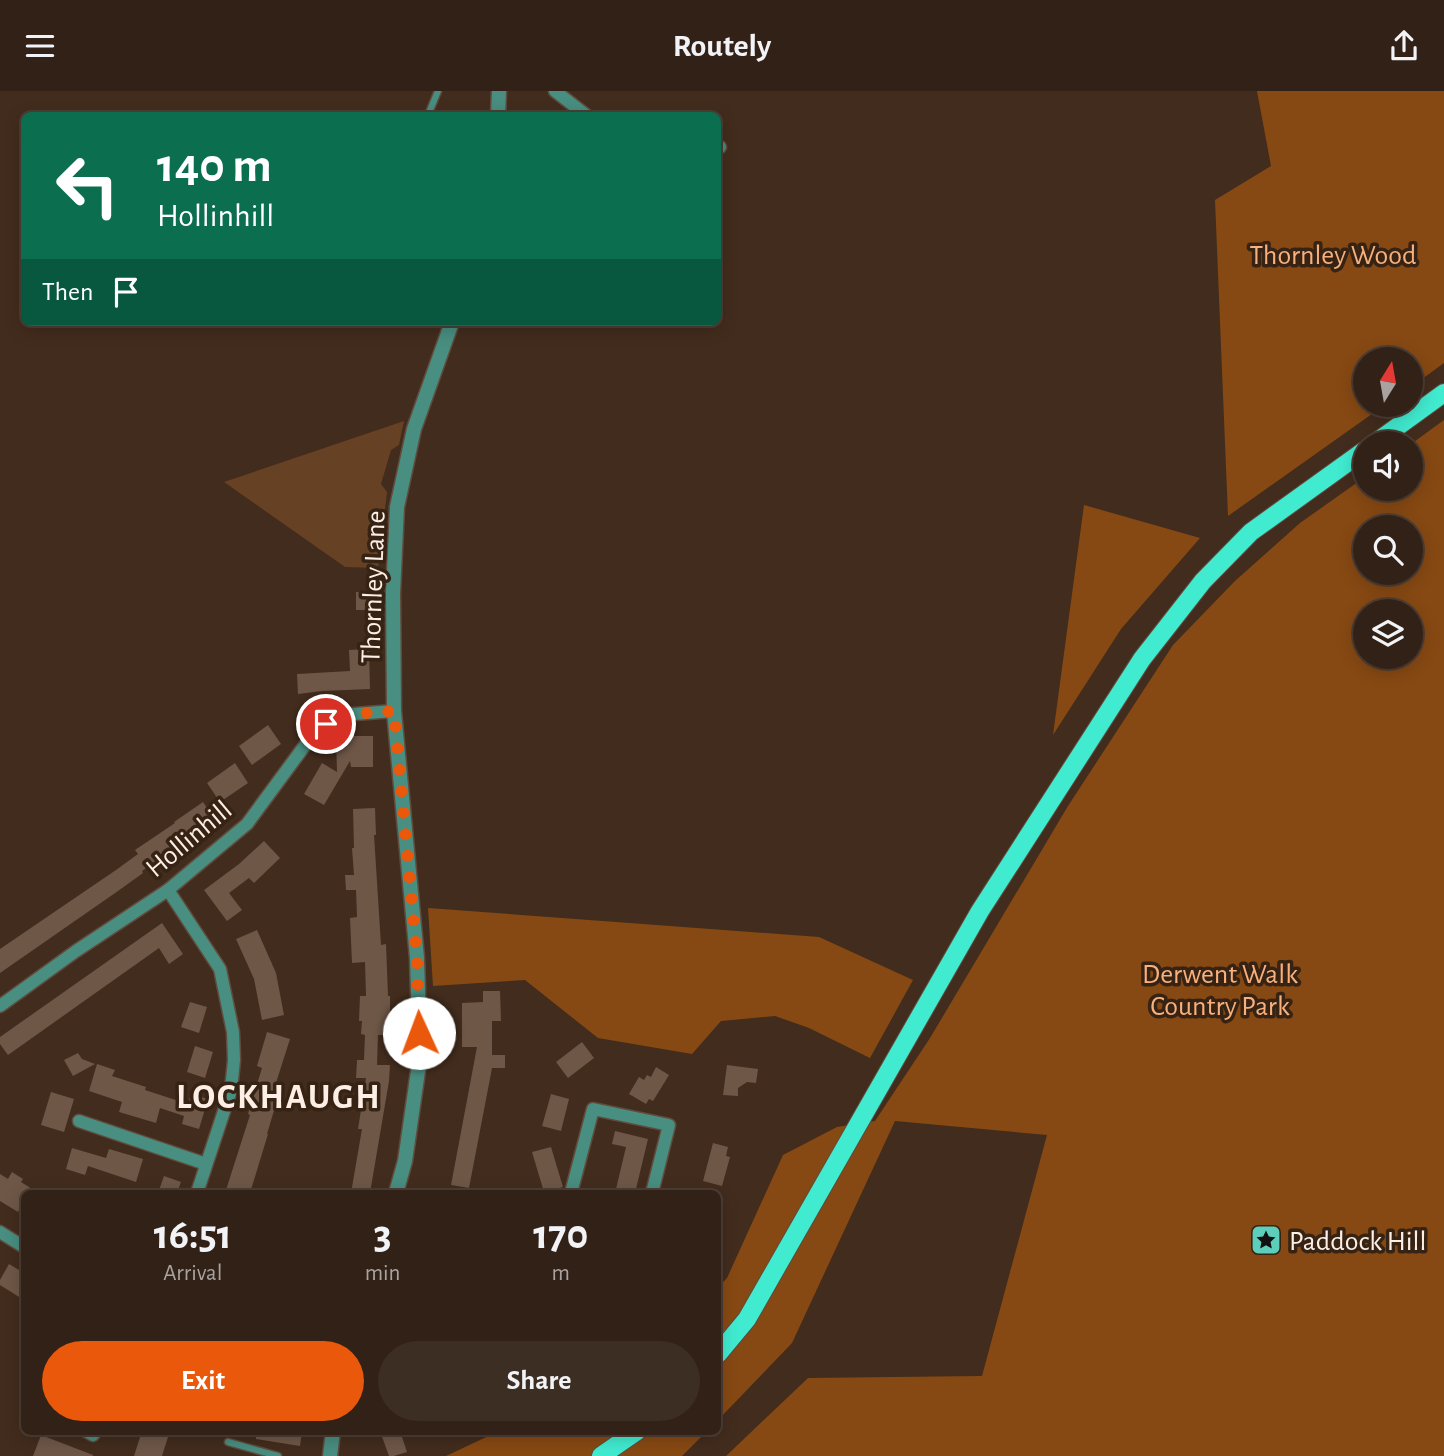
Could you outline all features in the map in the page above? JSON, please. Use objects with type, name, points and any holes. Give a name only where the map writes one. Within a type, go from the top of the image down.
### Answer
[{"type":"main road","points":[[1392,431],[1444,393]]},
{"type":"main road","points":[[721,1350],[747,1319],[980,911],[1142,659],[1203,581],[1251,532],[1353,459]]},
{"type":"main road","points":[[601,1456],[632,1435]]},
{"type":"street","points":[[498,112],[499,91]]},
{"type":"street","points":[[555,91],[582,112]]},
{"type":"street","name":"Thornley Lane","points":[[397,1190],[405,1161],[420,1057],[417,958],[394,711],[393,593],[397,507],[414,429],[451,326]]},
{"type":"street","name":"Hollinhill","points":[[0,1006],[168,890],[247,824],[314,733],[326,724],[341,715],[394,711]]},
{"type":"street","points":[[168,890],[220,969],[233,1032],[234,1060],[230,1090],[198,1190]]},
{"type":"street","points":[[572,1190],[593,1109],[669,1125],[653,1190]]},
{"type":"street","points":[[79,1121],[206,1164]]},
{"type":"street","points":[[0,1231],[21,1245]]},
{"type":"street","points":[[330,1456],[333,1435]]},
{"type":"lane","points":[[429,112],[438,91]]},
{"type":"lane","points":[[228,1442],[278,1456]]},
{"type":"shaded area","points":[[404,421],[399,445],[391,450],[381,484],[387,492],[378,568],[345,567],[224,482]]},
{"type":"green space","name":"Thornley Wood","points":[[1257,91],[1444,91],[1444,363],[1423,378],[1423,347],[1353,347],[1353,417],[1368,417],[1228,516],[1215,200],[1271,166]]},
{"type":"green space","name":"Derwent Walk Country Park","points":[[1444,420],[1444,1456],[726,1456],[808,1378],[982,1376],[1047,1135],[895,1121],[792,1343],[721,1417],[721,1284],[727,1278],[783,1155],[837,1127],[875,1121],[930,1038],[1068,806],[1173,645],[1235,581],[1300,523],[1353,485],[1353,501],[1423,501],[1423,435]]},
{"type":"green space","points":[[1084,505],[1200,538],[1121,629],[1053,735]]},
{"type":"green space","points":[[428,908],[819,937],[913,980],[870,1058],[809,1028],[775,1016],[721,1021],[692,1054],[598,1038],[525,980],[433,986]]},
{"type":"green space","points":[[491,1435],[703,1435],[682,1456],[446,1456]]},
{"type":"building","points":[[375,591],[375,610],[356,610],[356,592]]},
{"type":"building","points":[[369,649],[370,689],[298,694],[297,674],[350,671],[349,650]]},
{"type":"building","points":[[268,725],[281,744],[252,765],[239,746]]},
{"type":"building","points":[[336,736],[373,736],[373,767],[351,767],[350,761],[324,805],[304,794],[322,763],[337,772]]},
{"type":"building","points":[[235,763],[248,783],[220,802],[207,783]]},
{"type":"building","points":[[203,802],[215,820],[0,973],[0,949],[116,870],[138,854],[135,850]]},
{"type":"building","points":[[375,808],[374,835],[381,945],[386,944],[390,996],[390,1022],[386,1022],[386,1035],[378,1035],[377,1065],[390,1065],[371,1190],[352,1190],[362,1129],[358,1129],[366,1078],[356,1078],[357,1060],[364,1060],[365,1035],[361,1034],[362,1021],[359,1021],[360,996],[366,996],[365,962],[352,963],[350,918],[357,917],[356,890],[346,890],[345,875],[354,875],[353,809]]},
{"type":"building","points":[[264,841],[280,858],[254,883],[249,878],[229,893],[242,910],[227,921],[204,890]]},
{"type":"building","points":[[162,923],[183,954],[169,964],[159,948],[8,1055],[0,1044],[0,1037]]},
{"type":"building","points":[[257,930],[276,973],[284,1015],[262,1020],[254,979],[236,939]]},
{"type":"building","points":[[483,991],[500,991],[501,1021],[492,1021],[492,1055],[505,1055],[505,1068],[492,1068],[469,1188],[451,1185],[477,1047],[462,1047],[462,1003],[483,1002]]},
{"type":"building","points":[[190,1002],[207,1007],[199,1033],[181,1027]]},
{"type":"building","points":[[267,1032],[290,1039],[275,1086],[281,1087],[251,1190],[226,1190],[262,1068],[257,1066]]},
{"type":"building","points":[[582,1042],[594,1058],[568,1078],[556,1062]]},
{"type":"building","points":[[195,1046],[213,1052],[205,1078],[187,1072]]},
{"type":"building","points":[[78,1053],[82,1059],[95,1064],[73,1076],[64,1060]]},
{"type":"building","points":[[97,1064],[115,1070],[112,1076],[188,1104],[191,1094],[208,1099],[199,1129],[182,1124],[184,1116],[160,1108],[156,1123],[119,1112],[122,1102],[89,1091]]},
{"type":"building","points":[[727,1065],[758,1069],[756,1083],[747,1082],[738,1088],[738,1096],[723,1095]]},
{"type":"building","points":[[656,1067],[669,1075],[653,1101],[649,1099],[646,1104],[629,1094],[639,1077],[644,1080],[647,1075],[651,1077]]},
{"type":"building","points":[[51,1092],[74,1099],[64,1132],[41,1125]]},
{"type":"building","points":[[551,1094],[569,1099],[561,1131],[542,1126]]},
{"type":"building","points":[[615,1131],[648,1139],[636,1190],[616,1189],[626,1147],[612,1144]]},
{"type":"building","points":[[713,1143],[728,1147],[726,1156],[730,1157],[722,1186],[703,1181]]},
{"type":"building","points":[[551,1147],[563,1187],[543,1190],[532,1152]]},
{"type":"building","points":[[72,1148],[106,1158],[109,1149],[143,1159],[136,1182],[88,1166],[85,1175],[66,1169]]},
{"type":"building","points":[[12,1172],[32,1189],[21,1190],[21,1206],[18,1212],[0,1201],[0,1174],[8,1179]]},
{"type":"building","points":[[164,1176],[181,1182],[178,1190],[159,1190]]},
{"type":"building","points":[[9,1264],[21,1271],[21,1298],[0,1285]]},
{"type":"building","points":[[41,1435],[93,1455],[93,1456],[33,1456]]},
{"type":"building","points":[[141,1435],[168,1437],[162,1456],[134,1456]]},
{"type":"building","points":[[256,1435],[301,1435],[300,1446],[256,1439]]},
{"type":"building","points":[[381,1435],[401,1435],[407,1452],[389,1456]]},
{"type":"place","name":"Paddock Hill","points":[[1266,1240]]},
{"type":"district","name":"LOCKHAUGH","points":[[279,1096]]},
{"type":"route","points":[[326,724],[341,715],[394,711],[417,958],[419,1033]]}]
